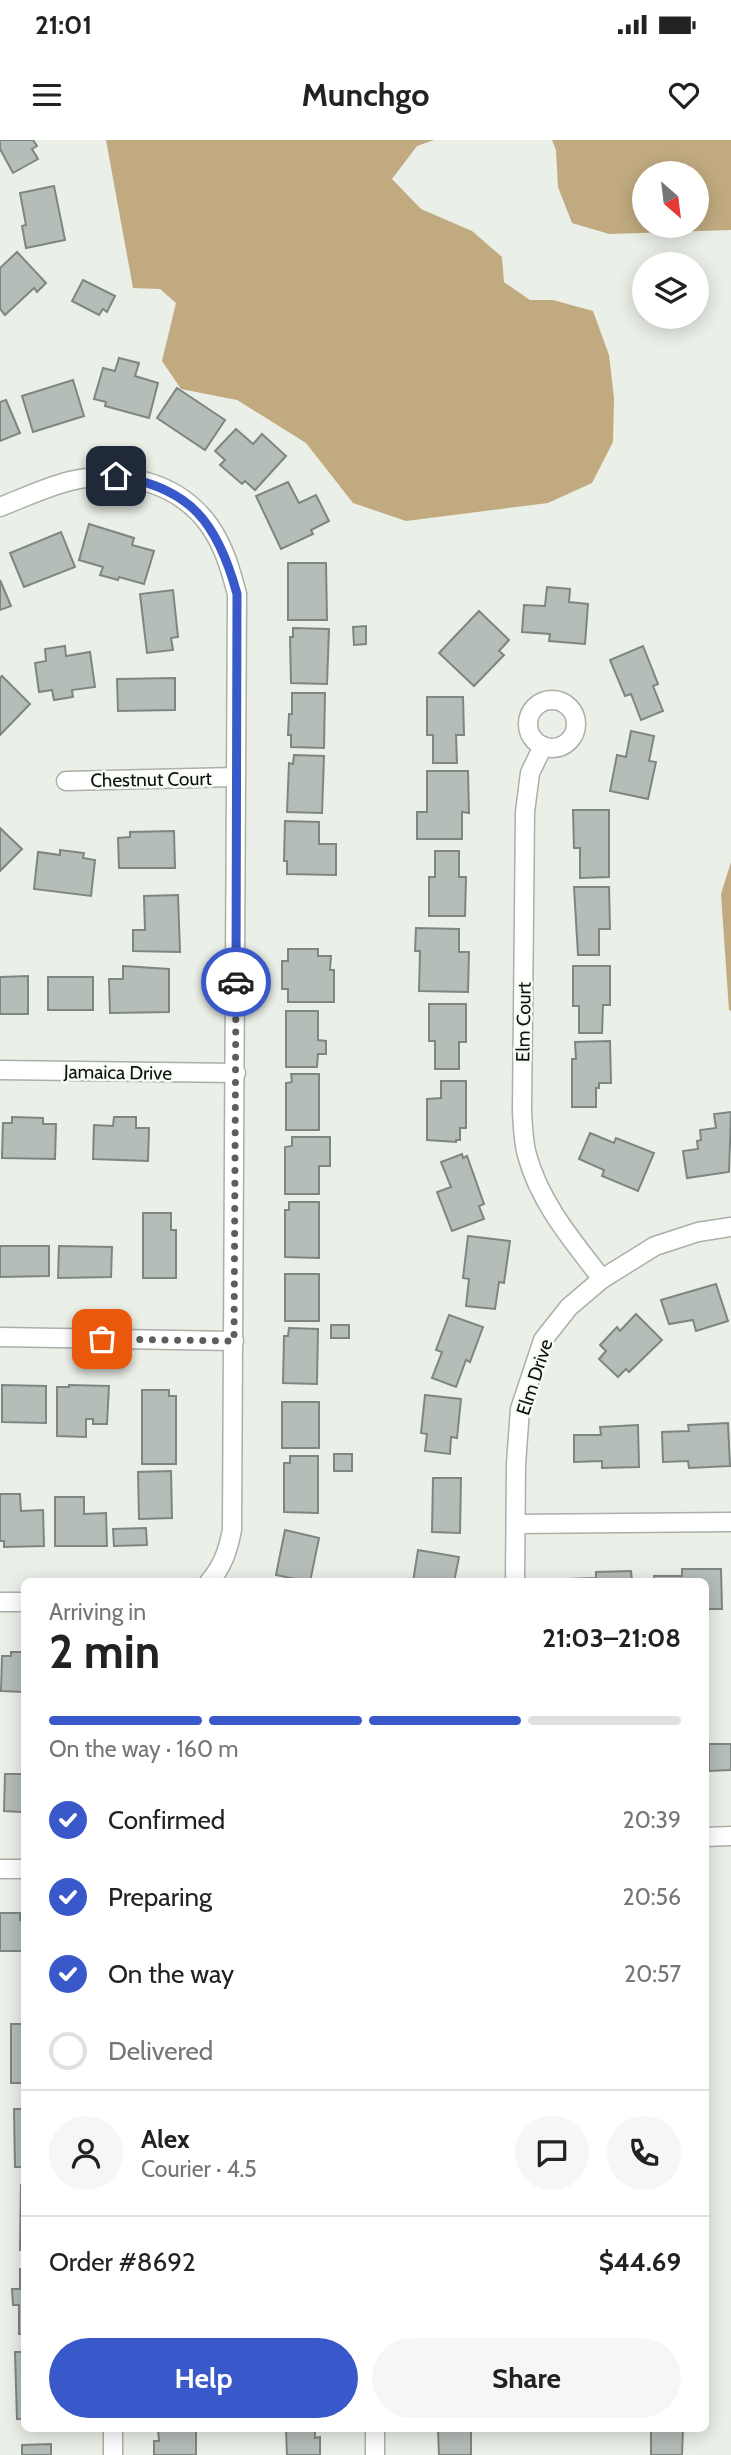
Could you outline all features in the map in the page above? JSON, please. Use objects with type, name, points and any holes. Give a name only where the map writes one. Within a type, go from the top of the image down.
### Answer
[{"type":"street","points":[[0,507],[70,481],[116,476],[165,488],[187,502],[210,526],[228,559],[237,594],[232,1530],[227,1555],[213,1578]]},
{"type":"street","name":"Elm Court","points":[[543,746],[530,773],[525,812],[522,1112],[526,1152],[536,1183],[555,1219],[602,1279]]},
{"type":"street","name":"Chestnut Court","points":[[66,781],[236,777]]},
{"type":"street","name":"Jamaica Drive","points":[[0,1070],[236,1073]]},
{"type":"street","name":"Elm Drive","points":[[515,1578],[516,1464],[520,1409],[543,1340],[569,1307],[602,1279],[655,1246],[698,1232],[731,1227]]},
{"type":"street","points":[[0,1337],[234,1341]]},
{"type":"street","points":[[517,1524],[731,1522]]},
{"type":"street","points":[[0,1602],[21,1602]]},
{"type":"street","points":[[709,1837],[731,1836]]},
{"type":"street","points":[[0,1869],[21,1869]]},
{"type":"street","points":[[113,2432],[113,2455]]},
{"type":"street","points":[[375,2432],[375,2455]]},
{"type":"shaded area","points":[[106,140],[434,140],[417,146],[392,179],[421,209],[472,231],[502,257],[504,282],[530,300],[553,300],[593,311],[609,355],[614,398],[613,442],[592,483],[548,503],[406,521],[353,503],[306,443],[237,400],[181,389],[162,361],[176,303],[160,289],[133,288]]},
{"type":"shaded area","points":[[552,140],[731,140],[731,230],[709,231],[709,161],[632,161],[632,233],[609,234],[572,223],[558,187],[556,150]]},
{"type":"shaded area","points":[[731,862],[731,1011],[721,894]]},
{"type":"building","points":[[0,140],[33,140],[37,146],[32,149],[38,159],[13,173],[0,149]]},
{"type":"building","points":[[54,186],[65,240],[26,248],[22,226],[26,225],[20,193]]},
{"type":"building","points":[[17,252],[46,283],[37,292],[34,288],[5,315],[0,309],[0,268]]},
{"type":"building","points":[[83,280],[115,296],[107,312],[103,309],[99,315],[72,301]]},
{"type":"building","points":[[119,358],[139,363],[135,376],[158,383],[149,418],[105,406],[106,402],[94,399],[103,368],[115,371]]},
{"type":"building","points":[[73,380],[84,416],[33,432],[22,396]]},
{"type":"building","points":[[177,388],[225,420],[205,450],[157,418]]},
{"type":"building","points":[[6,400],[20,433],[0,441],[0,402]]},
{"type":"building","points":[[236,429],[253,444],[262,434],[286,456],[255,490],[245,481],[242,484],[220,465],[225,460],[215,451]]},
{"type":"building","points":[[288,482],[299,503],[316,495],[329,521],[311,530],[313,534],[281,549],[256,496]]},
{"type":"building","points":[[89,524],[134,538],[132,545],[154,551],[144,584],[100,575],[103,567],[79,560]]},
{"type":"building","points":[[61,532],[75,567],[24,587],[10,553]]},
{"type":"building","points":[[288,563],[326,563],[327,620],[288,620]]},
{"type":"building","points":[[0,580],[11,606],[0,610]]},
{"type":"building","points":[[547,587],[570,589],[569,602],[588,604],[585,644],[549,641],[550,634],[522,632],[524,605],[545,606]]},
{"type":"building","points":[[173,590],[178,637],[171,638],[173,650],[147,653],[140,594]]},
{"type":"building","points":[[479,611],[509,640],[499,651],[504,655],[474,686],[439,653]]},
{"type":"building","points":[[366,626],[366,644],[354,645],[353,627]]},
{"type":"building","points":[[293,628],[329,629],[327,684],[291,683],[290,637],[293,637]]},
{"type":"building","points":[[65,646],[66,656],[90,652],[95,687],[72,690],[73,697],[54,700],[52,690],[39,692],[35,663],[46,661],[45,649]]},
{"type":"building","points":[[643,646],[658,684],[653,686],[663,711],[641,720],[631,694],[625,696],[610,660]]},
{"type":"building","points":[[2,676],[30,704],[0,735],[0,678]]},
{"type":"building","points":[[175,678],[175,710],[118,711],[117,679]]},
{"type":"building","points":[[292,693],[325,693],[324,748],[291,747],[291,735],[288,735]]},
{"type":"building","points":[[427,697],[463,697],[464,735],[456,735],[457,763],[433,763],[433,735],[427,735]]},
{"type":"building","points":[[631,731],[654,736],[649,761],[656,762],[648,799],[610,791],[617,755],[626,757]]},
{"type":"building","points":[[294,755],[324,756],[322,813],[287,812],[289,763],[293,764]]},
{"type":"building","points":[[427,771],[468,771],[469,813],[462,812],[462,839],[417,839],[417,812],[427,812]]},
{"type":"building","points":[[573,810],[609,810],[609,877],[580,878],[580,848],[574,848]]},
{"type":"building","points":[[285,821],[319,822],[319,844],[336,844],[336,875],[287,874],[287,861],[284,861]]},
{"type":"building","points":[[0,828],[22,849],[0,871]]},
{"type":"building","points":[[174,831],[175,868],[119,868],[118,838],[130,837],[130,832]]},
{"type":"building","points":[[60,850],[84,853],[83,858],[95,860],[91,896],[34,889],[38,852],[60,855]]},
{"type":"building","points":[[435,851],[459,851],[459,877],[466,877],[465,916],[429,916],[429,877],[435,877]]},
{"type":"building","points":[[574,887],[609,887],[610,929],[599,929],[599,955],[578,955]]},
{"type":"building","points":[[178,895],[180,952],[133,951],[133,930],[145,930],[144,896]]},
{"type":"building","points":[[416,928],[459,929],[459,952],[469,952],[468,992],[419,991],[420,951],[415,951]]},
{"type":"building","points":[[288,949],[318,949],[318,956],[331,956],[334,1002],[288,1002],[288,989],[282,989],[282,961],[288,961]]},
{"type":"building","points":[[123,966],[169,969],[169,1012],[110,1013],[109,979],[123,979]]},
{"type":"building","points":[[573,966],[610,966],[610,1005],[603,1005],[602,1033],[579,1033],[579,1006],[573,1006]]},
{"type":"building","points":[[28,976],[28,1014],[0,1014],[0,977]]},
{"type":"building","points":[[48,977],[93,977],[93,1010],[48,1010]]},
{"type":"building","points":[[429,1004],[466,1004],[466,1042],[459,1042],[459,1069],[435,1069],[435,1041],[429,1041]]},
{"type":"building","points":[[286,1011],[318,1011],[318,1040],[326,1041],[326,1054],[318,1054],[317,1067],[286,1067]]},
{"type":"building","points":[[610,1041],[611,1083],[599,1083],[599,1088],[596,1088],[596,1107],[572,1107],[572,1059],[576,1059],[575,1042]]},
{"type":"building","points":[[291,1074],[319,1074],[319,1130],[286,1130],[286,1083],[292,1082]]},
{"type":"building","points":[[441,1081],[466,1081],[466,1128],[460,1128],[460,1140],[456,1142],[427,1140],[427,1099],[441,1098]]},
{"type":"building","points":[[731,1112],[729,1172],[687,1178],[683,1151],[698,1149],[700,1130],[716,1128],[714,1114]]},
{"type":"building","points":[[12,1117],[43,1118],[43,1124],[56,1124],[55,1159],[2,1158],[3,1123],[12,1123]]},
{"type":"building","points":[[114,1117],[136,1117],[136,1128],[149,1128],[148,1161],[93,1159],[94,1125],[113,1126]]},
{"type":"building","points":[[590,1133],[614,1143],[616,1138],[654,1153],[638,1191],[602,1176],[604,1170],[579,1159]]},
{"type":"building","points":[[292,1137],[330,1137],[330,1166],[319,1166],[319,1194],[285,1194],[285,1147],[292,1146]]},
{"type":"building","points":[[462,1154],[463,1158],[467,1156],[484,1204],[479,1206],[484,1219],[452,1231],[437,1192],[451,1187],[441,1162]]},
{"type":"building","points":[[289,1202],[319,1202],[319,1258],[285,1257],[285,1210],[289,1210]]},
{"type":"building","points":[[143,1213],[171,1213],[171,1230],[176,1230],[176,1278],[143,1278]]},
{"type":"building","points":[[468,1236],[510,1241],[504,1283],[499,1282],[495,1309],[466,1306],[469,1279],[463,1278]]},
{"type":"building","points":[[0,1246],[49,1246],[49,1276],[0,1277]]},
{"type":"building","points":[[59,1246],[112,1247],[111,1277],[58,1278]]},
{"type":"building","points":[[285,1274],[319,1274],[319,1321],[285,1321]]},
{"type":"building","points":[[716,1284],[728,1321],[696,1331],[693,1320],[669,1324],[661,1300]]},
{"type":"building","points":[[636,1314],[662,1340],[629,1372],[626,1369],[618,1377],[599,1359],[606,1351],[600,1345],[617,1327],[620,1331]]},
{"type":"building","points":[[449,1315],[483,1327],[470,1362],[466,1360],[456,1387],[432,1378],[442,1352],[436,1350]]},
{"type":"building","points":[[331,1325],[349,1325],[349,1338],[331,1338]]},
{"type":"building","points":[[289,1328],[318,1329],[317,1384],[283,1383],[284,1336],[288,1336]]},
{"type":"building","points":[[2,1385],[46,1386],[46,1423],[2,1422]]},
{"type":"building","points":[[109,1386],[107,1424],[93,1424],[93,1419],[86,1419],[86,1437],[57,1436],[57,1387]]},
{"type":"building","points":[[142,1390],[169,1390],[169,1396],[176,1396],[176,1464],[142,1464]]},
{"type":"building","points":[[425,1395],[461,1399],[457,1438],[451,1437],[450,1454],[425,1451],[427,1434],[421,1433]]},
{"type":"building","points":[[282,1402],[319,1402],[319,1448],[282,1448]]},
{"type":"building","points":[[728,1423],[730,1466],[689,1468],[688,1461],[663,1462],[662,1432],[689,1431],[688,1425]]},
{"type":"building","points":[[638,1425],[639,1467],[602,1468],[602,1461],[574,1462],[574,1435],[601,1435],[600,1427]]},
{"type":"building","points":[[334,1454],[352,1454],[352,1471],[334,1471]]},
{"type":"building","points":[[290,1456],[318,1456],[318,1513],[284,1512],[284,1463],[290,1463]]},
{"type":"building","points":[[171,1471],[172,1518],[139,1519],[138,1472]]},
{"type":"building","points":[[433,1478],[461,1478],[460,1533],[432,1532]]},
{"type":"building","points":[[0,1494],[20,1494],[21,1511],[43,1510],[44,1546],[4,1547],[4,1541],[0,1541]]},
{"type":"building","points":[[55,1497],[84,1497],[84,1514],[106,1513],[107,1546],[55,1546]]},
{"type":"building","points":[[146,1528],[147,1545],[114,1546],[113,1529]]},
{"type":"building","points":[[285,1530],[319,1538],[311,1578],[276,1575]]},
{"type":"building","points":[[418,1550],[459,1557],[455,1578],[414,1578]]},
{"type":"building","points":[[682,1569],[721,1569],[722,1609],[709,1609],[709,1578],[654,1578],[682,1576]]},
{"type":"building","points":[[631,1571],[632,1578],[596,1578],[596,1572]]},
{"type":"building","points":[[11,1652],[21,1652],[21,1692],[1,1691],[2,1656],[11,1656]]},
{"type":"building","points":[[709,1744],[731,1744],[731,1770],[709,1771]]},
{"type":"building","points":[[5,1774],[21,1774],[21,1812],[4,1811]]},
{"type":"building","points":[[0,1913],[20,1913],[21,1951],[0,1951]]},
{"type":"building","points":[[11,2024],[21,2024],[21,2083],[11,2083]]},
{"type":"building","points":[[14,2109],[21,2109],[21,2167],[15,2167]]},
{"type":"building","points":[[21,2185],[21,2250],[20,2250]]},
{"type":"building","points":[[21,2269],[19,2334],[19,2305],[13,2305],[12,2289],[20,2289]]},
{"type":"building","points":[[15,2352],[21,2352],[21,2419],[17,2419]]},
{"type":"building","points":[[158,2432],[196,2432],[196,2455],[154,2455],[154,2441],[159,2441]]},
{"type":"building","points":[[286,2432],[315,2432],[315,2438],[320,2437],[320,2455],[287,2455]]},
{"type":"building","points":[[438,2432],[471,2432],[471,2455],[439,2455]]},
{"type":"building","points":[[651,2432],[683,2432],[682,2455],[651,2455]]},
{"type":"building","points":[[51,2444],[51,2455],[22,2455],[22,2445]]},
{"type":"way so far","points":[[102,1339],[234,1341],[236,982]]},
{"type":"route","points":[[116,476],[165,488],[187,502],[210,526],[228,559],[237,594],[236,982]]}]
